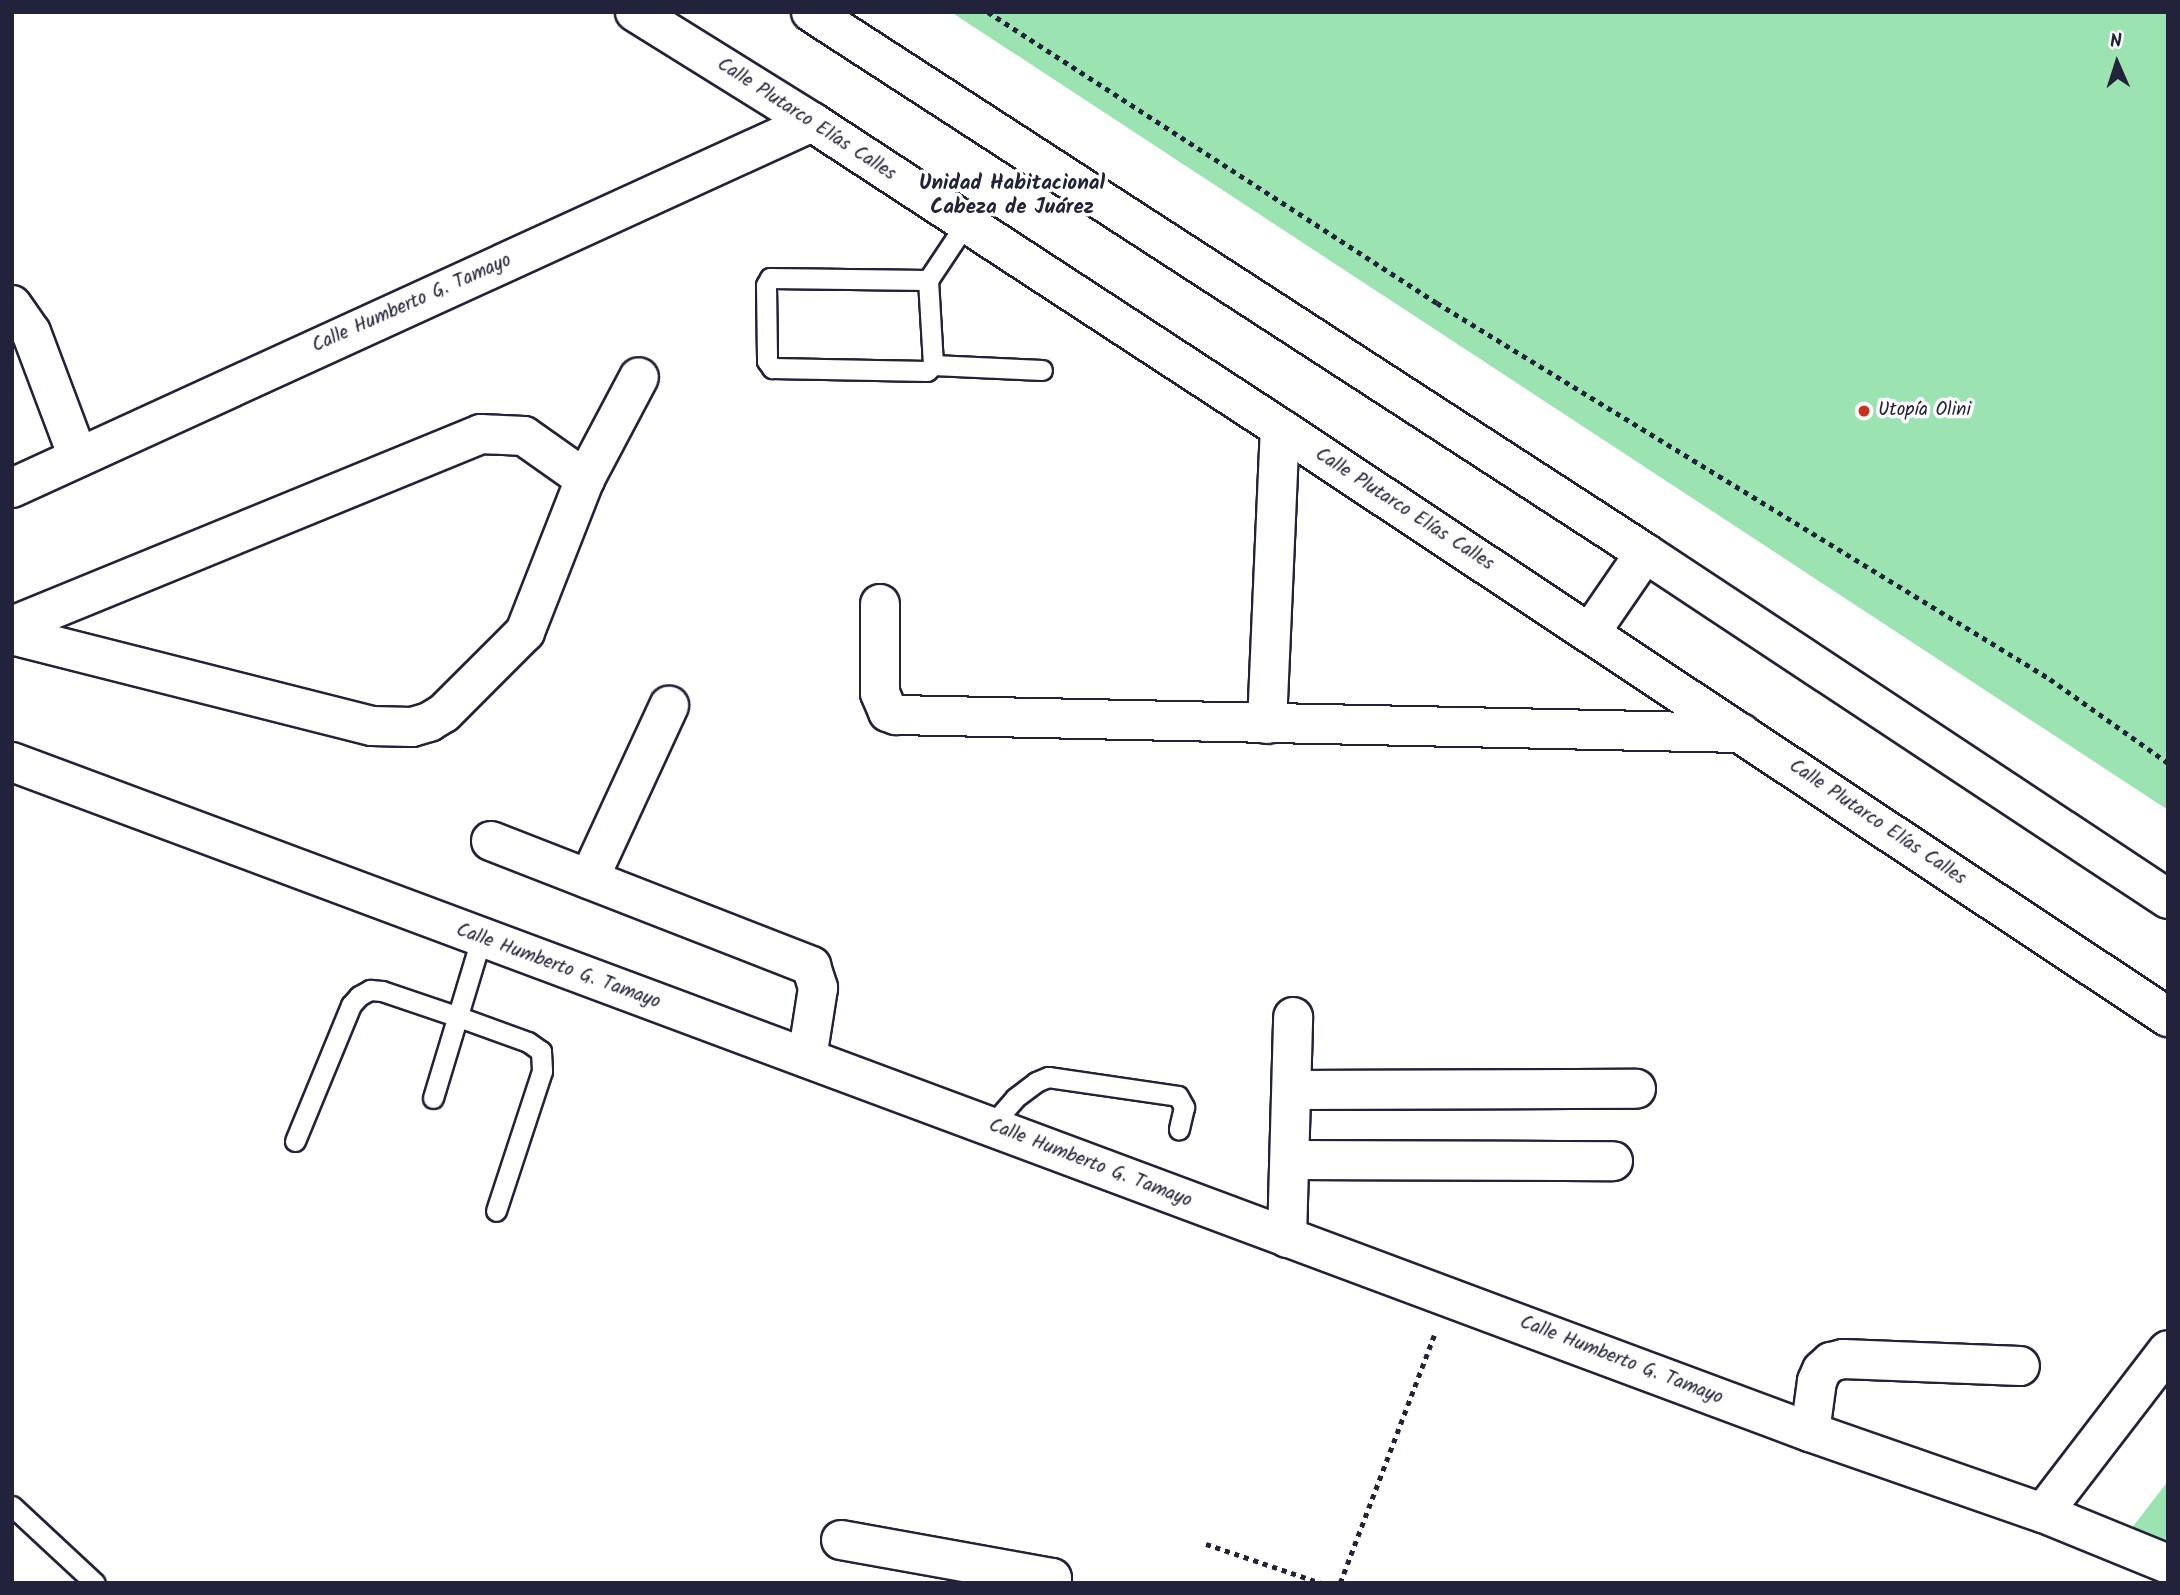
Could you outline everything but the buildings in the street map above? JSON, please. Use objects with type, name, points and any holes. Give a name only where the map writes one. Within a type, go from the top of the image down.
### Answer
[{"type":"street","name":"Calle Plutarco Elías Calles","points":[[635,12],[812,122],[1280,428],[2168,1017]]},
{"type":"street","points":[[811,12],[1645,553],[2168,899]]},
{"type":"street","name":"Calle Humberto G. Tamayo","points":[[12,488],[812,122]]},
{"type":"street","points":[[12,305],[31,332],[78,457]]},
{"type":"street","points":[[12,635],[372,726],[412,727],[444,713],[524,632],[585,479],[639,377]]},
{"type":"street","points":[[1267,723],[1280,428]]},
{"type":"street","points":[[12,626],[481,434],[524,436],[585,479]]},
{"type":"street","points":[[1590,633],[1645,553]]},
{"type":"street","points":[[880,604],[880,693],[888,712],[896,715],[1741,733]]},
{"type":"street","points":[[589,879],[668,706]]},
{"type":"street","name":"Calle Humberto G. Tamayo","points":[[12,762],[1810,1432],[2043,1513],[2130,1552],[2168,1564]]},
{"type":"street","points":[[491,841],[811,967],[818,988],[807,1058]]},
{"type":"street","points":[[1287,1238],[1293,1017]]},
{"type":"street","points":[[1293,1090],[1636,1089]]},
{"type":"street","points":[[1290,1160],[1613,1161]]},
{"type":"street","points":[[2043,1513],[2168,1350]]},
{"type":"street","points":[[1810,1432],[1817,1381],[1822,1370],[1831,1362],[1843,1359],[2020,1366]]},
{"type":"street","points":[[841,1540],[1052,1578],[1052,1583]]},
{"type":"lane","points":[[933,365],[928,280],[965,223]]},
{"type":"lane","points":[[928,280],[770,278],[765,285],[767,361],[772,368],[927,370],[933,365],[1042,370]]},
{"type":"lane","points":[[433,1098],[481,939]]},
{"type":"lane","points":[[295,1141],[351,1005],[359,996],[370,990],[382,991],[459,1017],[528,1042],[541,1051],[542,1071],[496,1211]]},
{"type":"lane","points":[[991,1126],[1015,1098],[1035,1082],[1048,1077],[1178,1096],[1184,1107],[1179,1129]]},
{"type":"lane","points":[[12,1506],[95,1583]]},
{"type":"path","points":[[988,12],[1437,303],[2050,679],[2168,763]]},
{"type":"path","points":[[1340,1583],[1449,1296]]},
{"type":"path","points":[[1206,1544],[1321,1583]]},
{"type":"green space","name":"Utopía Olini","points":[[951,12],[2168,12],[2168,810]]},
{"type":"green space","points":[[2168,1481],[2168,1559],[2121,1542]]},
{"type":"place","name":"Utopía Olini","points":[[1864,411]]},
{"type":"district","name":"Unidad Habitacional Cabeza de Juárez","points":[[1012,196]]}]
